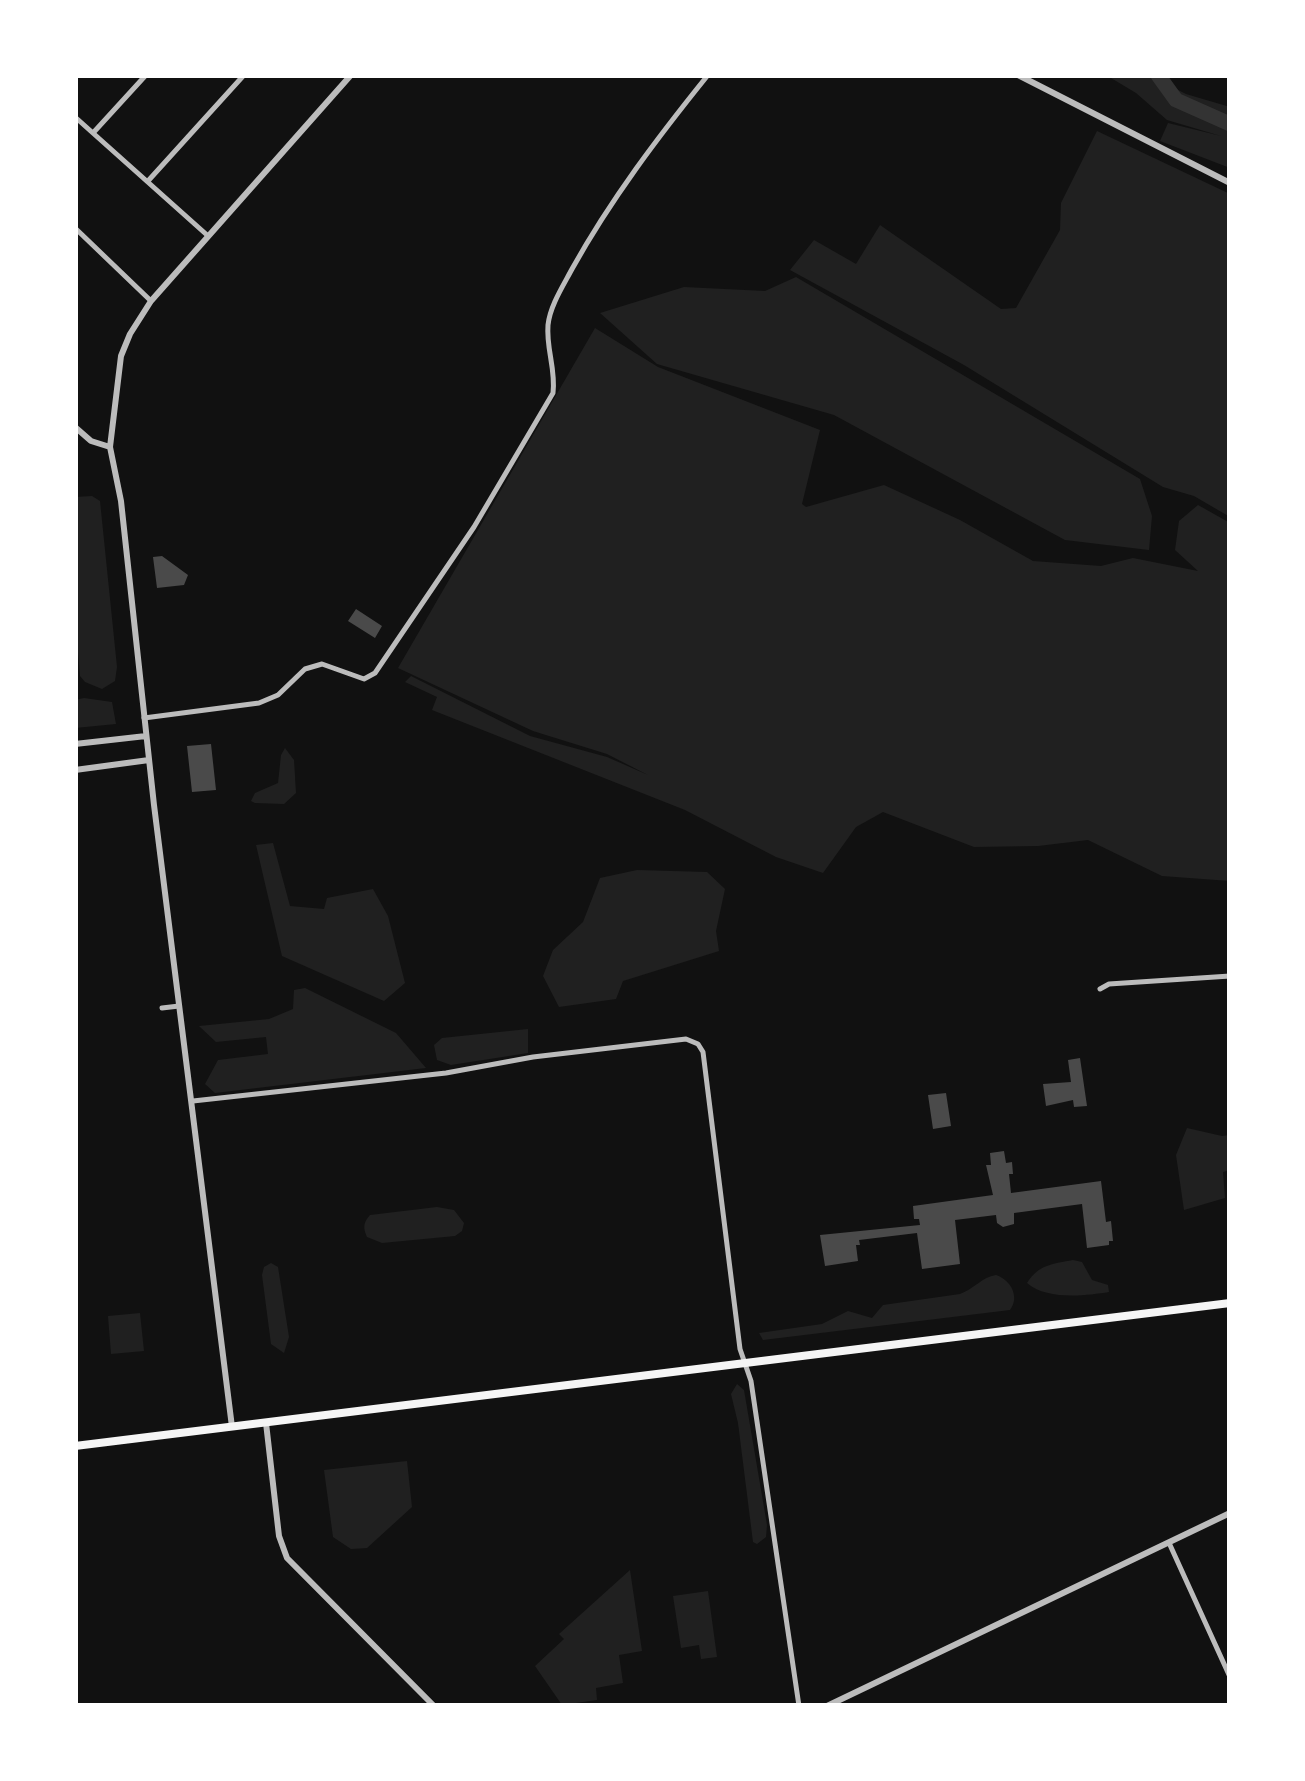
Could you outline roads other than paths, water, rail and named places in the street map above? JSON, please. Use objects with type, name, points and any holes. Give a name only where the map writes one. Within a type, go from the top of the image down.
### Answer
[{"type":"main road","points":[[75,1446],[1230,1303]]},
{"type":"street","points":[[93,133],[146,75]]},
{"type":"street","points":[[148,181],[244,75]]},
{"type":"street","points":[[232,1428],[146,736],[121,501],[110,447],[120,356],[151,301],[350,75]]},
{"type":"street","points":[[144,718],[259,703],[278,695],[313,666],[329,665],[364,679],[376,673],[474,527],[553,393],[556,373],[548,323],[569,276],[628,176],[708,75]]},
{"type":"street","points":[[1018,75],[1230,183]]},
{"type":"street","points":[[75,117],[206,235]]},
{"type":"street","points":[[75,228],[151,301]]},
{"type":"street","points":[[75,427],[92,441],[110,447]]},
{"type":"street","points":[[75,744],[146,736]]},
{"type":"street","points":[[75,770],[149,760]]},
{"type":"street","points":[[1100,989],[1109,984],[1230,976]]},
{"type":"street","points":[[162,1008],[180,1006]]},
{"type":"street","points":[[193,1101],[446,1073],[614,1046],[686,1039],[698,1044],[705,1064],[740,1348],[752,1381],[800,1706]]},
{"type":"street","points":[[266,1423],[279,1536],[287,1558],[434,1706]]},
{"type":"street","points":[[826,1706],[1230,1514]]},
{"type":"street","points":[[1170,1545],[1230,1677]]},
{"type":"waterway","points":[[1158,75],[1176,100],[1230,124]]}]
